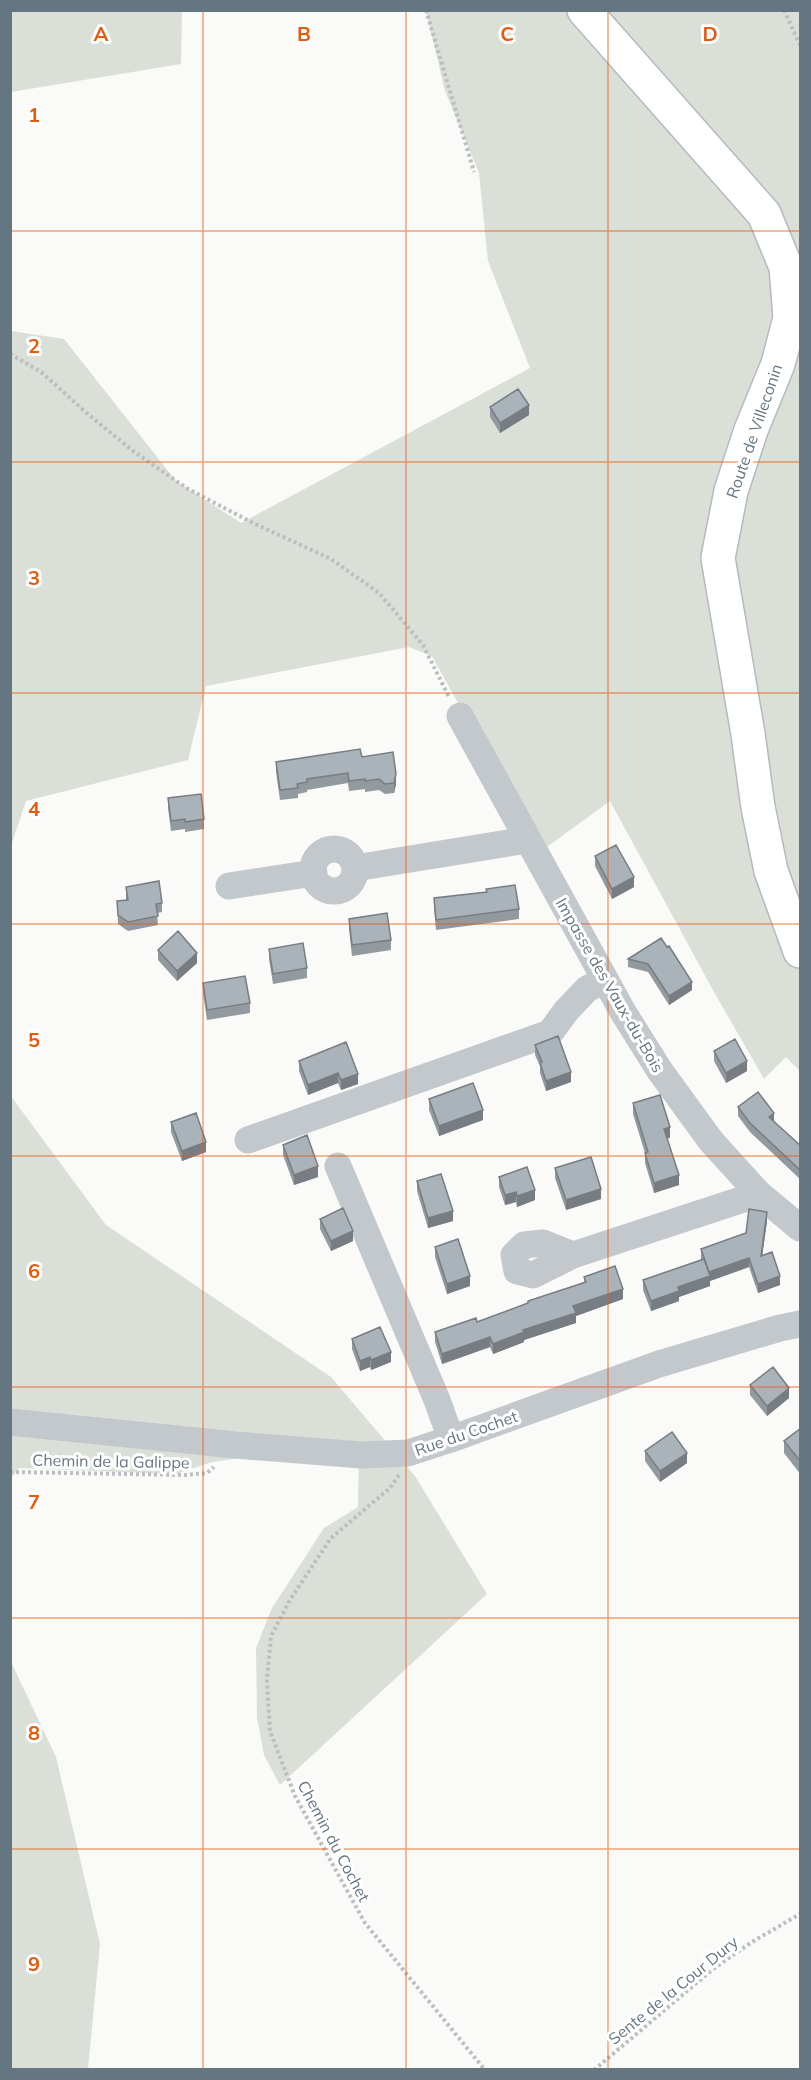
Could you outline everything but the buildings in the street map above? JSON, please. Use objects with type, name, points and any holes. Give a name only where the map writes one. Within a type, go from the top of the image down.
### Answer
[{"type":"main road","name":"Route de Villeconin","points":[[584,10],[764,214],[786,267],[790,318],[778,364],[751,430],[731,491],[718,558],[758,807],[771,871],[801,951]]},
{"type":"street","name":"Impasse des Vaux-du-Bois","points":[[460,716],[605,980],[660,1071],[711,1141],[759,1194],[801,1228]]},
{"type":"street","points":[[229,886],[314,873],[316,880],[327,889],[341,890],[352,881],[355,868],[527,840]]},
{"type":"street","points":[[248,1140],[550,1033],[566,1011],[587,989],[605,980]]},
{"type":"street","points":[[338,1166],[437,1400],[451,1439]]},
{"type":"street","points":[[573,1255],[759,1194]]},
{"type":"street","name":"Rue du Cochet","points":[[10,1422],[235,1445],[362,1455],[408,1453],[659,1364],[780,1328],[801,1324]]},
{"type":"path","points":[[426,10],[474,172]]},
{"type":"path","points":[[784,10],[801,45]]},
{"type":"path","points":[[10,354],[41,372],[134,451],[188,489],[253,523],[331,559],[379,593],[423,645],[460,716]]},
{"type":"path","name":"Chemin de la Galippe","points":[[10,1472],[186,1475],[207,1473],[235,1445]]},
{"type":"path","name":"Chemin du Cochet","points":[[408,1453],[408,1462],[390,1488],[331,1538],[290,1600],[271,1636],[267,1680],[270,1731],[295,1796],[364,1923],[485,2070]]},
{"type":"path","name":"Sente de la Cour Dury","points":[[594,2070],[713,1969],[752,1942],[801,1914]]},
{"type":"shaded area","points":[[11,10],[182,11],[181,64],[11,92]]},
{"type":"shaded area","points":[[426,11],[800,11],[800,1071],[786,1057],[764,1079],[610,801],[540,852],[432,656],[409,647],[206,686],[188,760],[26,801],[11,846],[11,331],[64,339],[176,481],[241,523],[530,368],[488,261],[479,173],[445,91]]},
{"type":"shaded area","points":[[10,1095],[106,1225],[331,1377],[415,1476],[487,1594],[280,1785],[264,1755],[257,1717],[256,1648],[272,1608],[324,1528],[358,1507],[359,1441],[212,1462],[176,1474],[19,1468],[11,1478]]},
{"type":"shaded area","points":[[11,1662],[56,1757],[100,1944],[88,2069],[11,2069]]}]
